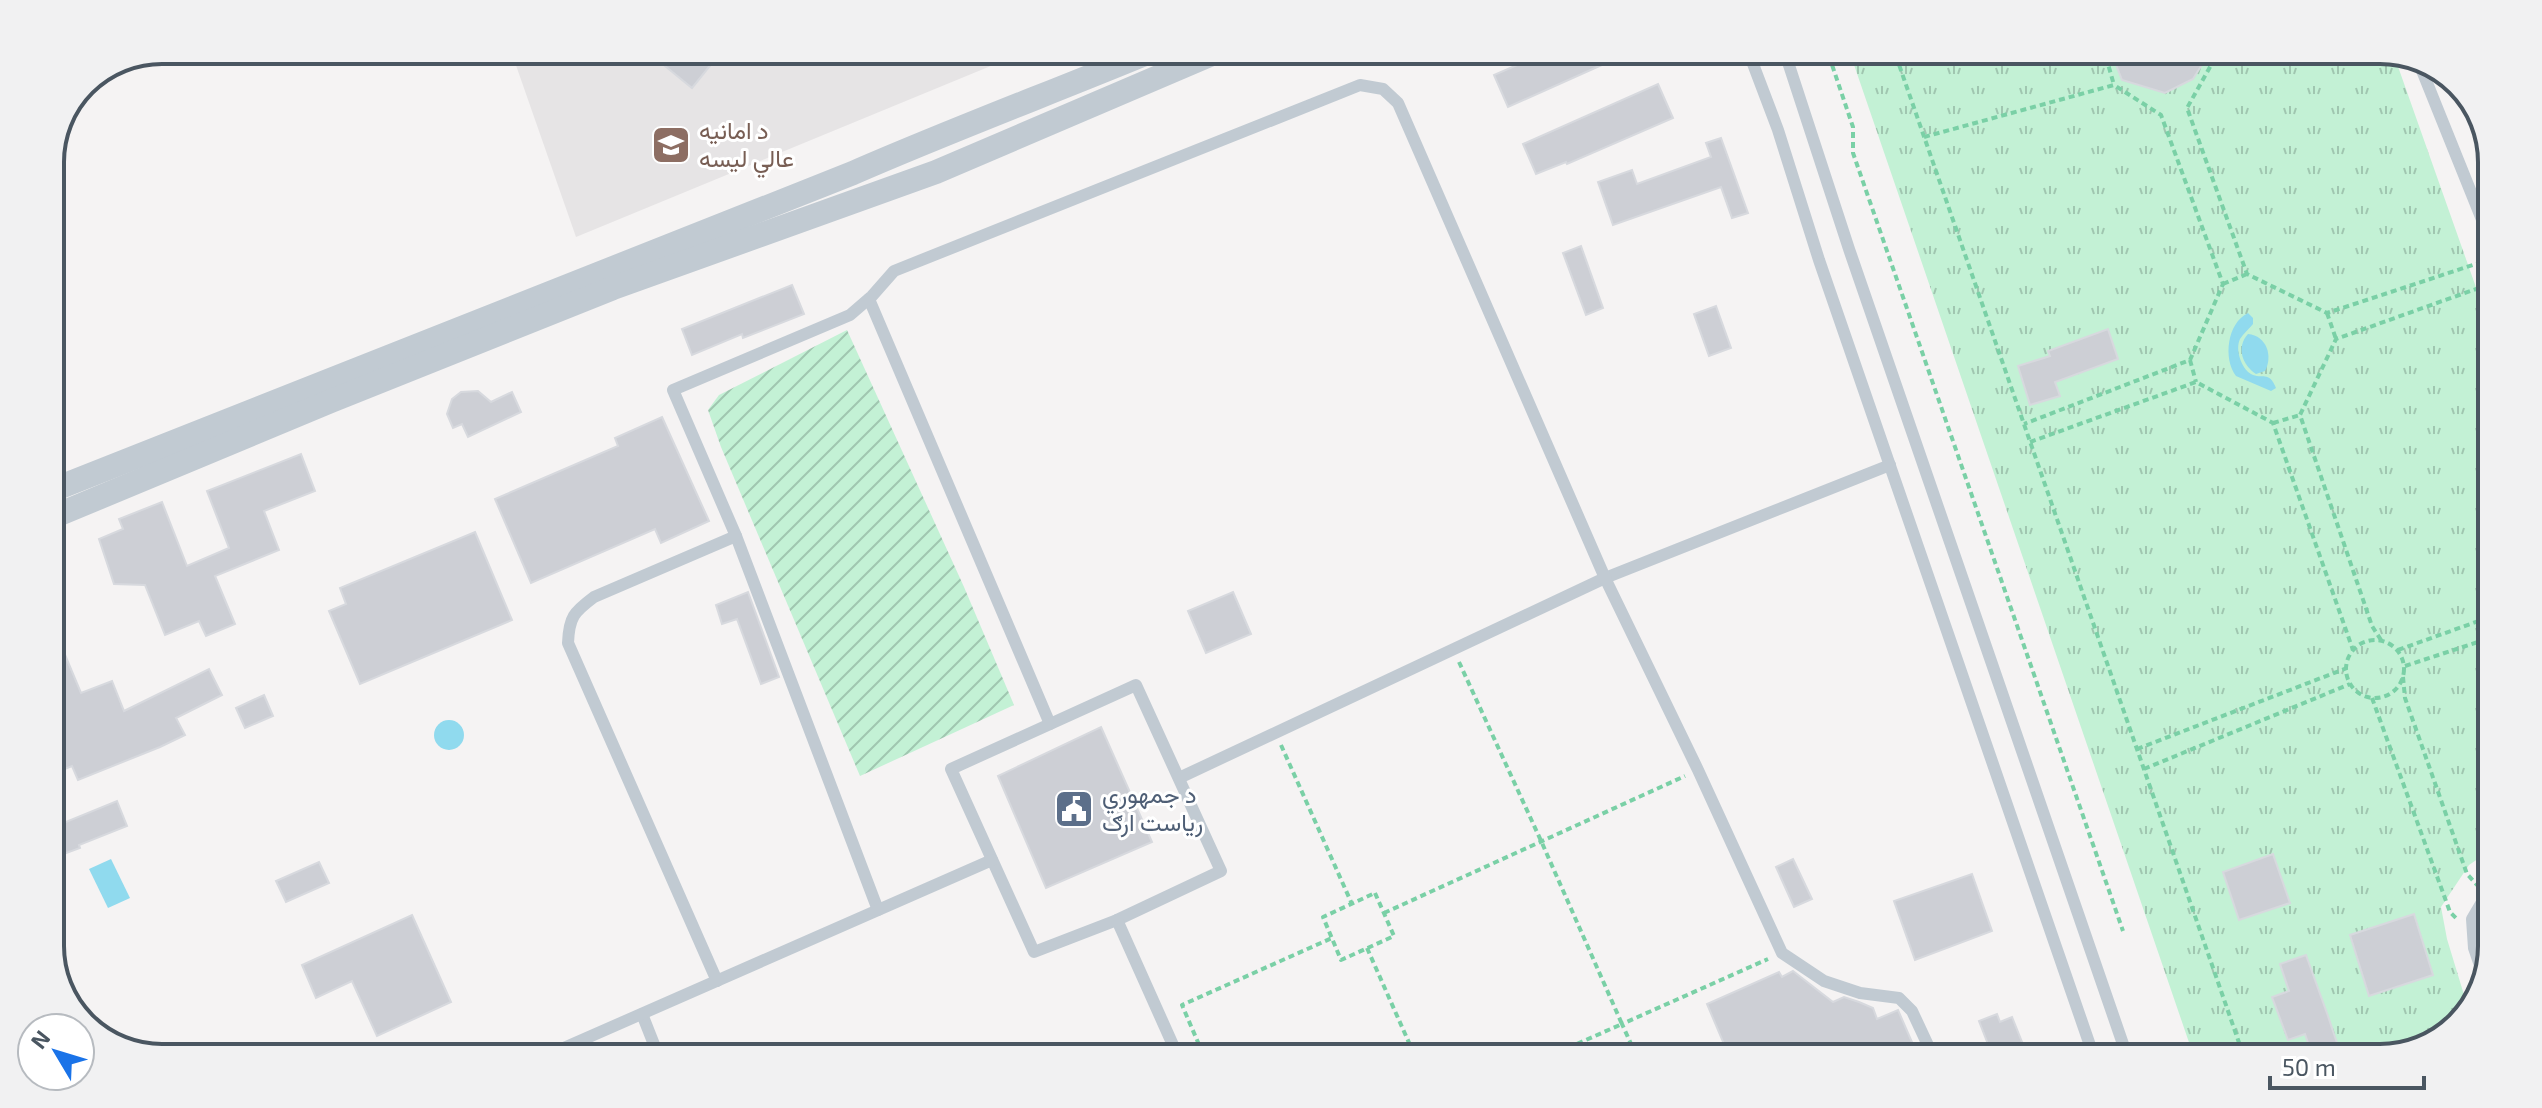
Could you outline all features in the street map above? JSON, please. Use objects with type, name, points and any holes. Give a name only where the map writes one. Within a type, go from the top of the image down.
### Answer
[{"type":"street","points":[[64,512],[613,288],[732,233],[1122,64]]},
{"type":"street","points":[[64,486],[732,233],[970,159],[1188,64]]},
{"type":"lane","points":[[1753,64],[2090,1044]]},
{"type":"lane","points":[[1789,64],[1849,249],[2123,1044]]},
{"type":"lane","points":[[2423,74],[2478,210]]},
{"type":"lane","points":[[878,910],[736,536],[673,390],[850,315],[894,271],[1360,85],[1383,89],[1398,103],[1605,578],[1782,953],[1824,981],[1860,993],[1899,998],[1912,1011],[1927,1044]]},
{"type":"lane","points":[[869,299],[1050,724]]},
{"type":"lane","points":[[1179,778],[1605,578],[1890,465]]},
{"type":"lane","points":[[717,981],[568,643],[569,625],[575,611],[594,597],[736,536]]},
{"type":"lane","points":[[1136,685],[1179,778],[1221,871],[1117,920],[1034,952],[951,769],[1136,685]]},
{"type":"lane","points":[[573,1044],[992,860]]},
{"type":"lane","points":[[2477,956],[2472,919],[2478,908]]},
{"type":"lane","points":[[1117,920],[1173,1044]]},
{"type":"lane","points":[[642,1014],[654,1044]]},
{"type":"path","points":[[1832,64],[1853,127],[1853,153],[2123,931]]},
{"type":"path","points":[[1899,64],[2239,1044]]},
{"type":"path","points":[[2108,64],[2114,85],[2161,115],[2223,284],[2190,360],[2196,382],[2273,423],[2353,650]]},
{"type":"path","points":[[2212,64],[2187,108],[2247,274],[2327,313],[2478,263]]},
{"type":"path","points":[[1924,137],[2114,85]]},
{"type":"path","points":[[2223,284],[2247,274]]},
{"type":"path","points":[[2336,339],[2478,288]]},
{"type":"path","points":[[2327,313],[2336,339],[2300,415],[2372,626],[2381,640]]},
{"type":"path","points":[[2024,424],[2190,360]]},
{"type":"path","points":[[2030,442],[2196,382]]},
{"type":"path","points":[[2273,423],[2300,415]]},
{"type":"path","points":[[2398,650],[2478,621]]},
{"type":"path","points":[[2370,640],[2381,640],[2398,650],[2405,666],[2399,686],[2388,695],[2372,698],[2357,692],[2350,684],[2347,660],[2353,650],[2370,640]]},
{"type":"path","points":[[2405,666],[2478,642]]},
{"type":"path","points":[[1453,650],[1631,1044]]},
{"type":"path","points":[[2137,749],[2347,668]]},
{"type":"path","points":[[2403,677],[2405,698],[2467,874],[2478,887]]},
{"type":"path","points":[[2144,769],[2350,684]]},
{"type":"path","points":[[2372,698],[2450,912],[2473,937]]},
{"type":"path","points":[[1275,733],[1352,904]]},
{"type":"path","points":[[1384,913],[1698,770]]},
{"type":"path","points":[[1375,893],[1384,913],[1394,936],[1341,960],[1323,917],[1375,893]]},
{"type":"path","points":[[1199,1044],[1182,1005],[1332,938]]},
{"type":"path","points":[[1367,948],[1410,1044]]},
{"type":"path","points":[[1577,1044],[1782,953]]},
{"type":"shaded area","name":"د امانیه عالي لیسه","points":[[516,64],[995,64],[576,237]]},
{"type":"green space","points":[[1854,64],[2398,66],[2478,293],[2478,859],[2469,865],[2441,907],[2464,996],[2445,1020],[2418,1037],[2405,1041],[2380,1044],[2190,1044]]},
{"type":"green space","points":[[847,330],[1014,705],[860,776],[708,410],[719,395]]},
{"type":"water","points":[[2248,313],[2253,318],[2253,324],[2240,339],[2240,358],[2251,374],[2271,379],[2276,388],[2271,391],[2236,376],[2229,360],[2229,342],[2235,325]]},
{"type":"water","points":[[2248,334],[2260,339],[2268,353],[2265,371],[2256,374],[2242,356],[2242,344]]},
{"type":"water","points":[[449,720],[460,724],[464,735],[460,746],[449,750],[438,746],[434,735],[438,724]]},
{"type":"water","points":[[111,859],[130,898],[108,908],[89,869]]},
{"type":"building","points":[[663,64],[711,64],[692,88]]},
{"type":"building","points":[[1519,64],[1604,64],[1508,107],[1494,75]]},
{"type":"building","points":[[2116,64],[2202,64],[2193,79],[2165,93],[2122,80]]},
{"type":"building","points":[[1658,84],[1673,118],[1567,164],[1536,174],[1523,144]]},
{"type":"building","points":[[1721,138],[1748,213],[1732,218],[1721,187],[1613,225],[1598,182],[1632,170],[1637,184],[1711,157],[1706,143]]},
{"type":"building","points":[[1581,246],[1603,308],[1586,315],[1563,253]]},
{"type":"building","points":[[792,285],[804,314],[743,338],[742,334],[692,355],[682,329]]},
{"type":"building","points":[[1716,306],[1731,348],[1709,356],[1694,314]]},
{"type":"building","points":[[2108,329],[2118,359],[2055,382],[2060,396],[2030,405],[2018,366],[2050,356],[2048,351]]},
{"type":"building","points":[[478,391],[491,402],[512,392],[521,412],[468,437],[462,424],[453,428],[447,414],[452,399],[461,392]]},
{"type":"building","points":[[662,417],[709,521],[661,543],[655,529],[531,583],[495,499],[618,446],[615,438]]},
{"type":"building","points":[[301,454],[315,491],[264,511],[279,550],[215,576],[235,624],[206,636],[199,621],[165,635],[145,585],[114,584],[99,539],[123,529],[119,519],[162,502],[187,566],[229,548],[207,491]]},
{"type":"building","points":[[475,532],[512,620],[360,684],[329,611],[346,604],[340,588]]},
{"type":"building","points":[[748,592],[779,677],[761,684],[737,619],[722,624],[716,605]]},
{"type":"building","points":[[1233,592],[1251,634],[1206,653],[1188,611]]},
{"type":"building","points":[[64,652],[81,693],[112,681],[124,711],[209,669],[222,695],[176,718],[185,735],[78,780],[72,766],[64,769]]},
{"type":"building","points":[[264,695],[273,716],[245,728],[236,708]]},
{"type":"building","name":"د جمهوري ریاست ارګ","points":[[1101,727],[1152,842],[1046,888],[998,776]]},
{"type":"building","points":[[117,801],[127,826],[64,854],[64,823]]},
{"type":"building","points":[[2273,854],[2290,903],[2239,920],[2223,872]]},
{"type":"building","points":[[1793,859],[1812,899],[1794,907],[1776,867]]},
{"type":"building","points":[[319,862],[329,883],[286,902],[276,881]]},
{"type":"building","points":[[1972,874],[1992,931],[1915,960],[1894,901]]},
{"type":"building","points":[[2414,914],[2433,975],[2369,996],[2350,935]]},
{"type":"building","points":[[412,915],[451,1002],[377,1036],[352,981],[316,998],[302,965]]},
{"type":"building","points":[[2306,955],[2337,1044],[2308,1044],[2305,1034],[2288,1040],[2272,997],[2289,991],[2280,964]]},
{"type":"building","points":[[1793,971],[1833,1002],[1844,997],[1873,1008],[1877,1019],[1898,1010],[1913,1044],[1724,1044],[1707,1004],[1779,972],[1782,977]]},
{"type":"building","points":[[1997,1014],[2000,1022],[2012,1017],[2023,1044],[1988,1044],[1979,1021]]},
{"type":"place","name":"د امانیه عالي لیسه","points":[[671,145]]},
{"type":"place","name":"د جمهوري ریاست ارګ","points":[[1074,809]]}]
